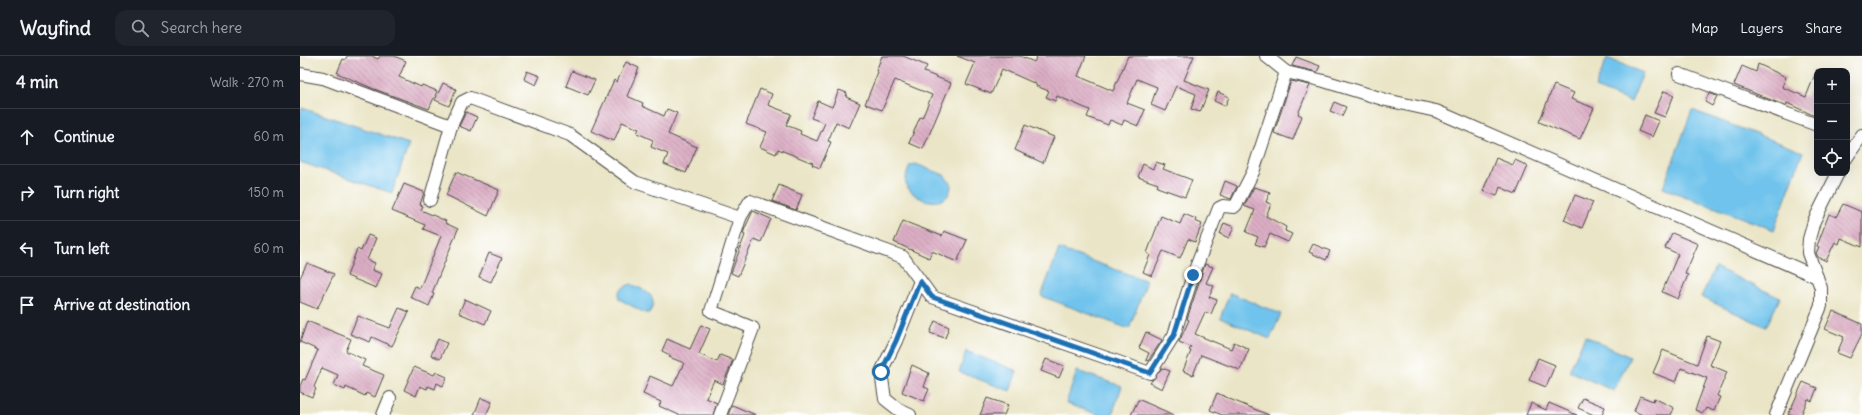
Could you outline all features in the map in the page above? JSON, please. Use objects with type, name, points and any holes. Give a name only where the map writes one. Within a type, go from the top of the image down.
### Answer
[{"type":"street","points":[[1266,56],[1286,72],[1324,81],[1386,100],[1436,110],[1817,277]]},
{"type":"street","points":[[720,415],[753,328],[711,311],[740,218],[750,201],[903,258],[932,297],[1150,373],[1174,335],[1193,275],[1218,208],[1224,206],[1234,207],[1236,205],[1253,172],[1286,72]]},
{"type":"street","points":[[300,74],[323,78],[451,126]]},
{"type":"street","points":[[1679,74],[1814,124]]},
{"type":"street","points":[[430,200],[451,126],[462,102],[470,98],[570,135],[635,182],[740,218]]},
{"type":"street","points":[[1850,150],[1856,137]]},
{"type":"street","points":[[1776,415],[1821,306],[1821,288],[1808,253],[1809,239],[1816,214],[1836,176]]},
{"type":"street","points":[[910,415],[899,410],[885,399],[881,372],[896,341],[920,281]]},
{"type":"street","points":[[383,415],[390,398]]},
{"type":"water","points":[[1607,58],[1643,73],[1631,102],[1595,88]]},
{"type":"water","points":[[302,108],[409,144],[392,193],[300,162],[300,114]]},
{"type":"water","points":[[1692,110],[1803,152],[1774,230],[1663,188]]},
{"type":"water","points":[[916,164],[944,175],[951,184],[949,193],[945,199],[930,201],[922,199],[909,189],[906,183],[907,174],[910,165]]},
{"type":"water","points":[[1059,249],[1147,281],[1129,329],[1041,296]]},
{"type":"water","points":[[1715,267],[1780,298],[1766,327],[1701,297]]},
{"type":"water","points":[[631,284],[646,291],[652,298],[652,307],[649,313],[645,313],[619,299],[621,289]]},
{"type":"water","points":[[1230,293],[1281,314],[1270,339],[1220,318]]},
{"type":"water","points":[[1585,336],[1630,357],[1614,391],[1569,371]]},
{"type":"water","points":[[966,351],[1017,371],[1010,391],[959,372]]},
{"type":"water","points":[[1077,371],[1122,386],[1112,415],[1099,415],[1066,403]]},
{"type":"building","points":[[347,56],[372,56],[378,59],[380,56],[394,56],[406,61],[399,77],[421,87],[422,85],[437,91],[429,109],[374,89],[337,73],[343,59],[345,60]]},
{"type":"building","points":[[882,56],[903,56],[927,66],[924,72],[951,83],[923,149],[909,143],[920,117],[922,118],[932,95],[895,80],[882,110],[865,104],[878,72],[876,71]]},
{"type":"building","points":[[957,56],[1020,56],[1034,62],[1037,56],[1086,56],[1078,76],[1113,91],[1128,56],[1194,56],[1184,80],[1209,90],[1200,112],[1191,109],[1196,94],[1176,86],[1165,111],[1151,105],[1157,87],[1137,79],[1127,103],[1145,110],[1138,126],[1124,120],[1122,125],[1110,120],[1108,125],[1087,117],[1090,110],[1057,96],[1055,101],[1046,97],[1049,91],[1002,69],[991,94],[966,84],[975,63]]},
{"type":"building","points":[[1296,57],[1320,66],[1317,72],[1292,66]]},
{"type":"building","points":[[626,62],[639,68],[627,96],[643,103],[642,106],[664,116],[667,109],[677,113],[668,134],[697,147],[686,173],[664,164],[668,154],[651,147],[653,140],[637,133],[639,129],[622,122],[614,141],[591,131],[614,80],[617,82]]},
{"type":"building","points":[[1758,64],[1786,77],[1782,87],[1806,97],[1814,77],[1814,116],[1787,103],[1786,106],[1734,85],[1742,66],[1756,72]]},
{"type":"building","points":[[527,71],[540,76],[536,85],[524,79]]},
{"type":"building","points":[[572,71],[595,80],[588,95],[566,86]]},
{"type":"building","points":[[1291,81],[1310,85],[1298,114],[1302,116],[1293,140],[1274,133]]},
{"type":"building","points":[[443,83],[456,89],[449,106],[435,100]]},
{"type":"building","points":[[1554,85],[1574,93],[1571,99],[1594,108],[1580,139],[1539,122]]},
{"type":"building","points":[[760,89],[772,94],[768,105],[791,114],[786,125],[801,131],[800,134],[817,141],[825,123],[811,118],[818,101],[832,107],[839,90],[847,93],[846,97],[860,103],[849,128],[836,122],[828,141],[831,142],[820,168],[812,165],[813,163],[778,149],[776,154],[760,147],[767,132],[746,124]]},
{"type":"building","points":[[1664,91],[1674,95],[1665,117],[1654,113]]},
{"type":"building","points":[[1218,92],[1229,97],[1225,106],[1214,101]]},
{"type":"building","points":[[1709,93],[1717,96],[1712,106],[1705,102]]},
{"type":"building","points":[[1334,102],[1346,107],[1342,116],[1330,111]]},
{"type":"building","points":[[466,112],[477,117],[471,131],[459,126]]},
{"type":"building","points":[[1645,115],[1659,121],[1652,137],[1638,131]]},
{"type":"building","points":[[1025,125],[1054,137],[1043,163],[1015,150]]},
{"type":"building","points":[[1496,158],[1513,165],[1515,160],[1528,166],[1516,194],[1500,187],[1497,196],[1483,191]]},
{"type":"building","points":[[1156,162],[1165,165],[1163,169],[1192,180],[1185,197],[1157,187],[1158,184],[1138,177],[1143,164],[1153,169]]},
{"type":"building","points":[[456,172],[499,190],[488,216],[446,195]]},
{"type":"building","points":[[1225,181],[1237,186],[1231,199],[1220,195]]},
{"type":"building","points":[[404,184],[424,192],[420,205],[423,206],[421,210],[446,221],[445,223],[458,229],[432,293],[434,294],[429,306],[410,297],[415,286],[420,288],[441,236],[423,229],[425,225],[392,211]]},
{"type":"building","points":[[779,185],[802,195],[796,210],[772,201]]},
{"type":"building","points":[[1254,187],[1270,192],[1266,202],[1271,204],[1266,216],[1286,227],[1285,231],[1292,234],[1288,242],[1270,234],[1264,247],[1255,244],[1258,237],[1246,232],[1255,210],[1244,206]]},
{"type":"building","points":[[1575,195],[1593,202],[1582,228],[1564,220]]},
{"type":"building","points":[[1843,204],[1862,212],[1862,247],[1841,238],[1839,244],[1835,242],[1826,261],[1818,257],[1816,253],[1819,247],[1817,246],[1829,214],[1836,217]]},
{"type":"building","points":[[753,211],[771,219],[761,242],[754,239],[738,276],[731,273],[745,235],[743,234],[745,228]]},
{"type":"building","points":[[1184,214],[1196,219],[1195,221],[1202,224],[1195,242],[1188,239],[1180,258],[1163,251],[1152,276],[1143,272],[1150,255],[1147,253],[1161,216],[1180,224]]},
{"type":"building","points":[[903,221],[942,236],[944,231],[967,240],[957,262],[932,251],[929,258],[894,242]]},
{"type":"building","points":[[1224,223],[1234,227],[1229,238],[1220,234]]},
{"type":"building","points":[[1672,233],[1698,244],[1685,274],[1688,275],[1678,299],[1662,292],[1678,254],[1665,248]]},
{"type":"building","points":[[368,235],[376,238],[367,260],[375,263],[372,270],[382,274],[376,288],[347,276],[357,249],[361,251]]},
{"type":"building","points":[[1313,244],[1330,251],[1326,260],[1309,252]]},
{"type":"building","points":[[489,253],[502,258],[491,282],[479,277]]},
{"type":"building","points":[[307,263],[334,274],[317,309],[300,302],[300,278]]},
{"type":"building","points":[[1205,264],[1213,267],[1206,283],[1214,286],[1209,297],[1217,300],[1211,314],[1205,312],[1195,334],[1231,349],[1234,342],[1249,349],[1240,370],[1201,355],[1193,375],[1183,371],[1191,351],[1189,350],[1191,347],[1179,342],[1189,320],[1187,319]]},
{"type":"building","points":[[465,299],[491,311],[485,324],[459,313]]},
{"type":"building","points":[[399,308],[409,312],[392,346],[372,337],[370,342],[350,334],[358,316],[390,328]]},
{"type":"building","points":[[1833,311],[1862,324],[1862,334],[1850,358],[1837,353],[1844,337],[1825,329]]},
{"type":"building","points":[[307,321],[351,339],[346,351],[365,360],[362,366],[384,375],[375,397],[366,393],[365,396],[346,387],[345,390],[334,385],[338,375],[322,368],[314,387],[316,389],[312,397],[300,392],[300,386],[303,379],[305,380],[318,350],[300,342]]},
{"type":"building","points":[[935,321],[949,327],[945,338],[930,333]]},
{"type":"building","points":[[701,325],[710,329],[699,354],[717,362],[720,355],[733,360],[723,384],[714,380],[706,398],[717,403],[713,415],[679,415],[659,406],[661,402],[643,394],[650,376],[673,386],[684,363],[669,357],[670,355],[662,351],[667,339],[690,349]]},
{"type":"building","points":[[1146,332],[1162,340],[1148,361],[1146,360],[1149,353],[1139,348]]},
{"type":"building","points":[[1707,336],[1720,341],[1710,365],[1727,372],[1717,396],[1720,397],[1714,411],[1706,408],[1703,413],[1695,410],[1707,378],[1681,368],[1676,382],[1653,373],[1663,350],[1697,364]]},
{"type":"building","points":[[438,339],[447,343],[440,359],[431,355]]},
{"type":"building","points":[[1538,358],[1555,365],[1546,387],[1529,380]]},
{"type":"building","points":[[1046,359],[1064,366],[1059,378],[1041,371]]},
{"type":"building","points":[[912,365],[929,373],[924,387],[929,389],[924,401],[902,392]]},
{"type":"building","points":[[414,367],[434,375],[436,372],[447,377],[443,386],[437,383],[435,389],[428,386],[427,389],[420,386],[416,396],[404,390]]},
{"type":"building","points":[[1162,368],[1170,371],[1162,389],[1150,383]]},
{"type":"building","points":[[1803,382],[1817,388],[1812,401],[1808,399],[1801,415],[1788,415]]},
{"type":"building","points":[[1217,393],[1269,415],[1222,415],[1210,410]]},
{"type":"building","points":[[1640,396],[1653,401],[1654,398],[1674,408],[1671,415],[1643,415],[1634,411]]},
{"type":"building","points":[[481,398],[492,402],[486,415],[474,415]]},
{"type":"building","points":[[987,398],[1008,405],[1004,415],[980,415]]},
{"type":"building","points":[[1583,398],[1605,407],[1602,415],[1594,415],[1578,408]]},
{"type":"building","points":[[1138,400],[1140,400],[1174,415],[1131,415]]},
{"type":"building","points":[[1531,403],[1546,410],[1549,403],[1577,415],[1526,415]]},
{"type":"building","points":[[732,405],[756,415],[728,415]]},
{"type":"route","points":[[881,372],[896,341],[920,281],[932,297],[1150,373],[1174,335],[1193,275]]}]
